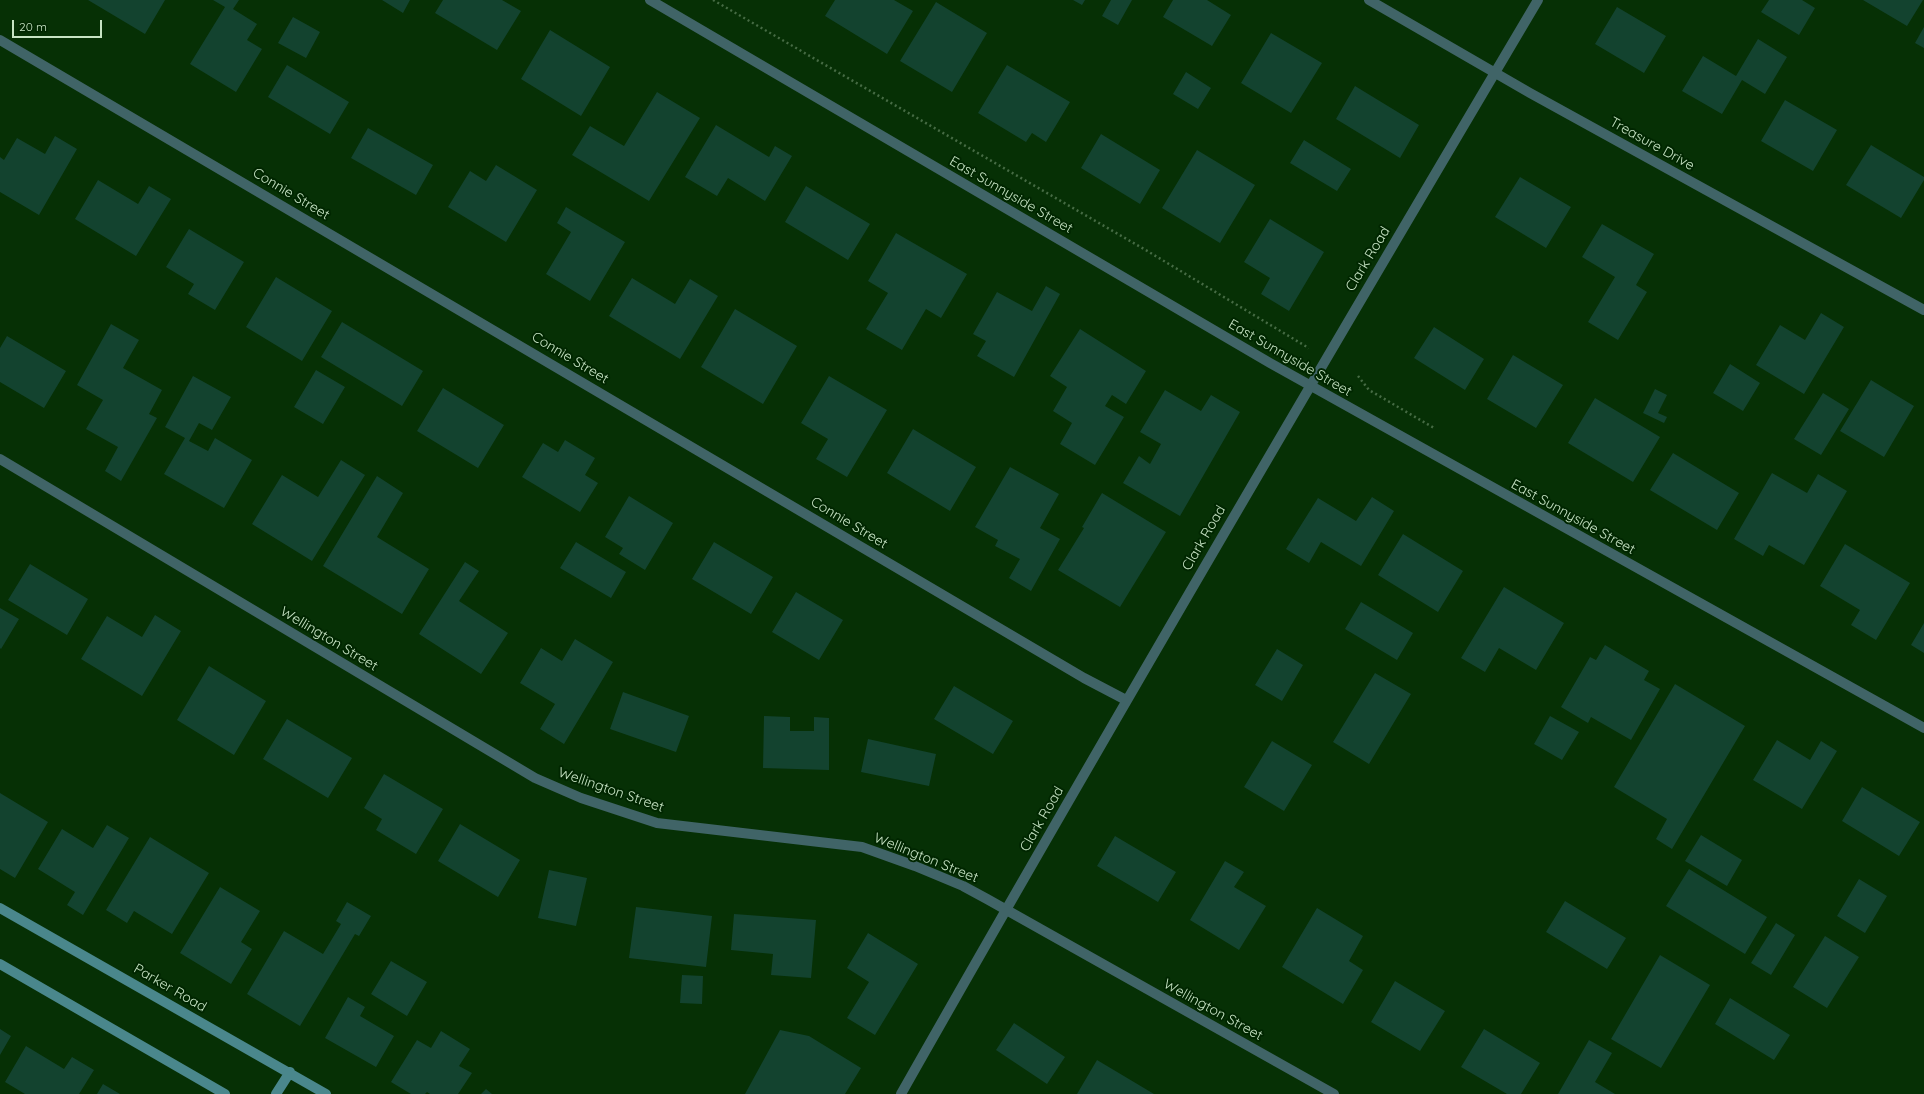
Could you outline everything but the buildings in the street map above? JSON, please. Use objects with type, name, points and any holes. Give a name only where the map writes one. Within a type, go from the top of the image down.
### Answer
[{"type":"main road","name":"Parker Road","points":[[0,908],[290,1072],[326,1094]]},
{"type":"main road","points":[[0,964],[225,1094]]},
{"type":"main road","points":[[276,1094],[290,1072]]},
{"type":"street","name":"East Sunnyside Street","points":[[650,0],[1263,360],[1924,728]]},
{"type":"street","name":"Treasure Drive","points":[[1369,0],[1495,73],[1924,310]]},
{"type":"street","name":"Clark Road","points":[[901,1094],[1126,700],[1310,385],[1538,0]]},
{"type":"street","name":"Connie Street","points":[[0,40],[1070,670],[1126,700]]},
{"type":"street","name":"Wellington Street","points":[[0,459],[535,778],[581,798],[657,823],[862,847],[915,866],[963,886],[1334,1094]]},
{"type":"path","points":[[713,0],[1149,252],[1307,347],[1308,353]]}]
